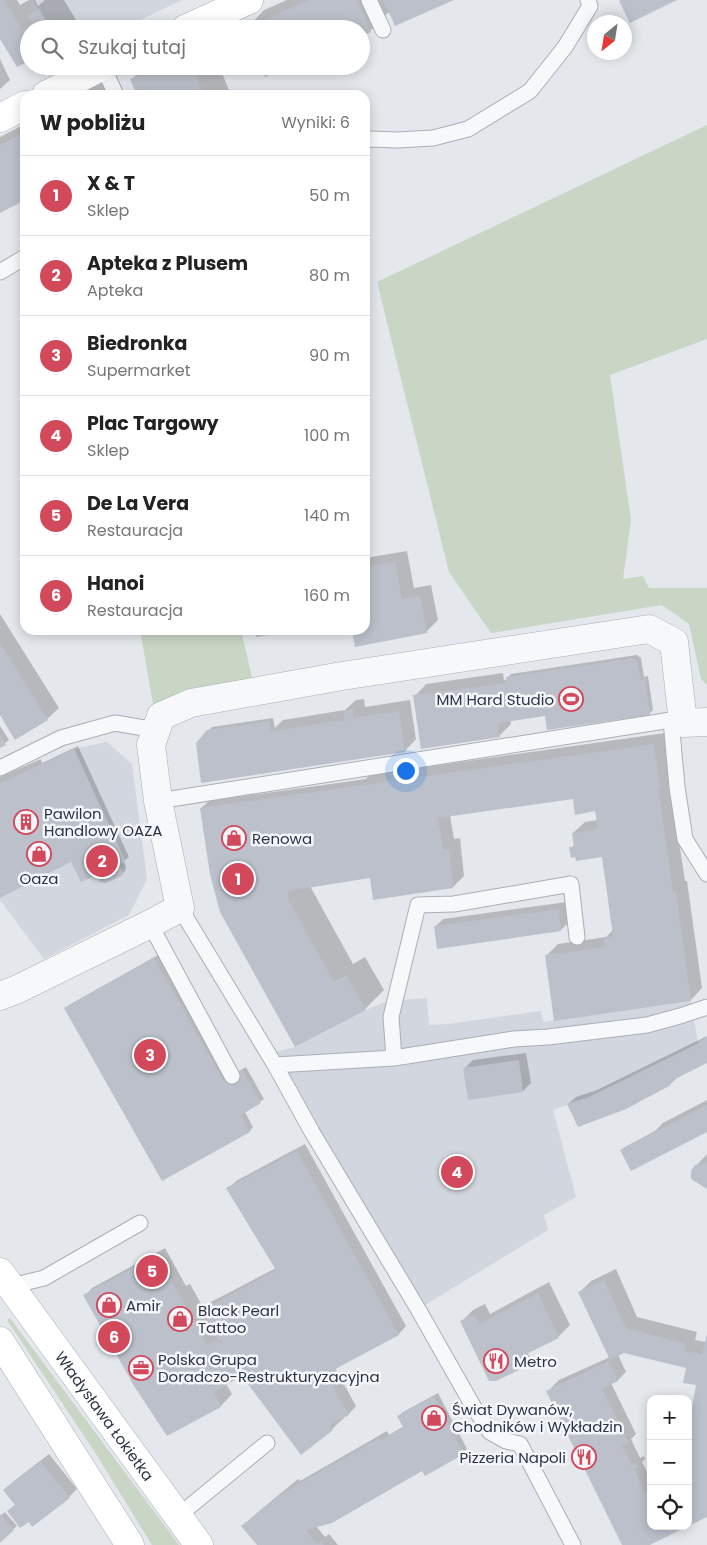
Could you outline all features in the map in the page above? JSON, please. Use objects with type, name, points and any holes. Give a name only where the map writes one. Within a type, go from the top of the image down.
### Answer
[{"type":"main road","points":[[205,20],[249,0]]},
{"type":"main road","points":[[56,90],[85,75]]},
{"type":"main road","points":[[0,118],[20,108]]},
{"type":"main road","name":"Władysława Łokietka","points":[[3,1282],[62,1356],[199,1545]]},
{"type":"main road","points":[[0,1342],[130,1545]]},
{"type":"street","points":[[0,996],[18,989],[180,908],[158,801],[151,745],[161,716],[191,703],[342,676],[649,628],[674,642],[687,721]]},
{"type":"lane","points":[[369,0],[383,30]]},
{"type":"lane","points":[[370,139],[433,138],[468,129],[530,92],[565,47],[590,6],[588,0]]},
{"type":"lane","points":[[107,75],[114,90]]},
{"type":"lane","points":[[0,272],[20,260]]},
{"type":"lane","points":[[158,801],[687,721],[677,787],[685,839],[707,874]]},
{"type":"lane","points":[[0,768],[61,738],[115,724],[156,730]]},
{"type":"lane","points":[[394,1058],[391,1017],[418,905],[454,904],[571,884],[577,937]]},
{"type":"lane","points":[[180,908],[275,1065],[312,1132],[418,1309],[473,1406],[490,1432],[506,1441],[520,1444],[573,1545]]},
{"type":"lane","points":[[150,924],[232,1076]]},
{"type":"lane","points":[[275,1065],[394,1058],[514,1039],[548,1037],[646,1025],[707,1007]]},
{"type":"lane","points":[[3,1282],[44,1278],[140,1223]]},
{"type":"lane","points":[[178,1516],[267,1443]]},
{"type":"shaded area","points":[[33,0],[182,0],[140,20],[45,20]]},
{"type":"shaded area","points":[[107,742],[132,764],[147,879],[129,915],[44,959],[0,900],[0,783],[74,749]]},
{"type":"shaded area","points":[[427,998],[429,1025],[541,1011],[543,1022],[691,1001],[698,1043],[587,1098],[553,1110],[576,1197],[544,1215],[548,1230],[425,1305],[287,1074],[276,1052],[295,1047],[366,1010],[388,1001]]},
{"type":"green space","points":[[707,125],[707,339],[610,375],[631,520],[623,579],[643,576],[649,588],[707,588],[707,685],[701,679],[689,624],[662,605],[491,633],[449,572],[377,282]]},
{"type":"green space","points":[[141,635],[242,635],[254,686],[153,704]]},
{"type":"green space","points":[[10,1318],[179,1545],[152,1545],[96,1454],[7,1320]]},
{"type":"building","points":[[0,0],[4,0],[20,26],[20,66],[17,67],[0,39]]},
{"type":"building","points":[[309,0],[357,0],[366,20],[263,20]]},
{"type":"building","points":[[383,0],[454,0],[395,26]]},
{"type":"building","points":[[677,0],[632,22],[632,15],[626,15],[619,1]]},
{"type":"building","points":[[39,9],[46,20],[30,20],[27,16]]},
{"type":"building","points":[[139,75],[196,75],[202,90],[135,90],[130,79]]},
{"type":"building","points":[[20,135],[20,203],[0,213],[0,145]]},
{"type":"building","points":[[395,562],[402,599],[420,596],[427,633],[355,647],[353,635],[370,635],[370,566]]},
{"type":"building","points":[[0,643],[48,720],[15,740],[0,715]]},
{"type":"building","name":"MM Hard Studio","points":[[633,658],[637,661],[641,680],[645,679],[650,715],[547,730],[545,716],[498,723],[500,737],[421,749],[413,695],[507,683],[506,677]]},
{"type":"building","points":[[353,709],[354,718],[399,711],[405,752],[201,783],[196,743],[207,730],[270,721],[271,731],[345,720],[343,711]]},
{"type":"building","points":[[0,735],[6,745],[0,748]]},
{"type":"building","points":[[654,744],[660,787],[658,787],[673,892],[676,892],[691,1001],[554,1021],[545,955],[605,947],[604,938],[613,936],[602,857],[576,861],[575,857],[571,858],[569,847],[574,847],[572,833],[598,829],[595,811],[575,815],[573,799],[438,818],[443,850],[449,849],[453,888],[373,900],[370,878],[288,891],[289,901],[334,982],[346,975],[366,1010],[295,1047],[220,912],[210,874],[200,808]]},
{"type":"building","points":[[74,749],[126,862],[120,864],[123,874],[105,883],[100,882],[97,875],[81,882],[71,862],[0,898],[0,783]]},
{"type":"building","points":[[559,909],[561,931],[437,949],[434,926]]},
{"type":"building","points":[[154,958],[223,1080],[242,1070],[261,1103],[241,1115],[250,1132],[162,1181],[64,1008]]},
{"type":"building","points":[[707,1036],[707,1063],[669,1082],[671,1085],[626,1109],[578,1127],[567,1104],[587,1098],[696,1045]]},
{"type":"building","points":[[519,1060],[523,1092],[468,1100],[463,1068]]},
{"type":"building","points":[[707,1105],[707,1132],[631,1171],[620,1150]]},
{"type":"building","points":[[297,1151],[399,1335],[326,1374],[349,1415],[330,1425],[333,1430],[301,1455],[242,1376],[214,1392],[221,1407],[167,1436],[134,1386],[83,1295],[157,1255],[207,1345],[215,1340],[223,1344],[222,1340],[218,1339],[202,1310],[276,1270],[226,1188]]},
{"type":"building","points":[[707,1162],[707,1189],[691,1179],[691,1171],[695,1165]]},
{"type":"building","points":[[604,1280],[626,1328],[686,1344],[684,1351],[702,1354],[707,1334],[707,1517],[692,1524],[692,1407],[696,1385],[683,1383],[686,1368],[624,1353],[610,1360],[578,1292]]},
{"type":"building","points":[[538,1293],[559,1338],[514,1360],[519,1370],[496,1381],[489,1381],[460,1321],[474,1315],[479,1324]]},
{"type":"building","points":[[609,1361],[618,1381],[602,1389],[629,1443],[622,1446],[632,1465],[636,1463],[638,1467],[634,1469],[645,1493],[647,1492],[647,1530],[680,1530],[650,1545],[622,1545],[546,1391]]},
{"type":"building","points":[[434,1396],[464,1454],[425,1476],[422,1471],[332,1523],[306,1530],[317,1544],[321,1541],[324,1545],[257,1545],[241,1526],[283,1493],[379,1438],[380,1440],[403,1427],[397,1416]]},
{"type":"building","points":[[40,1461],[70,1498],[32,1527],[29,1522],[20,1528],[7,1511],[15,1505],[3,1490]]},
{"type":"building","points":[[0,1514],[14,1530],[0,1543]]},
{"type":"place","name":"MM Hard Studio","points":[[571,699]]},
{"type":"place","name":"Pawilon Handlowy OAZA","points":[[26,822]]},
{"type":"place","name":"Renowa","points":[[234,838]]},
{"type":"place","name":"Oaza","points":[[39,854]]},
{"type":"place","name":"Apteka z Plusem","points":[[102,861]]},
{"type":"place","name":"X & T","points":[[238,879]]},
{"type":"place","name":"Biedronka","points":[[150,1055]]},
{"type":"place","name":"Plac Targowy","points":[[457,1172]]},
{"type":"place","name":"De La Vera","points":[[152,1271]]},
{"type":"place","name":"Amir","points":[[109,1305]]},
{"type":"place","name":"Black Pearl Tattoo","points":[[180,1319]]},
{"type":"place","name":"Hanoi","points":[[114,1337]]},
{"type":"place","name":"Metro","points":[[496,1361]]},
{"type":"place","name":"Polska Grupa Doradczo-Restrukturyzacyjna","points":[[141,1368]]},
{"type":"place","name":"Świat Dywanów, Chodników i Wykładzin","points":[[434,1418]]},
{"type":"place","name":"Pizzeria Napoli","points":[[584,1457]]}]
